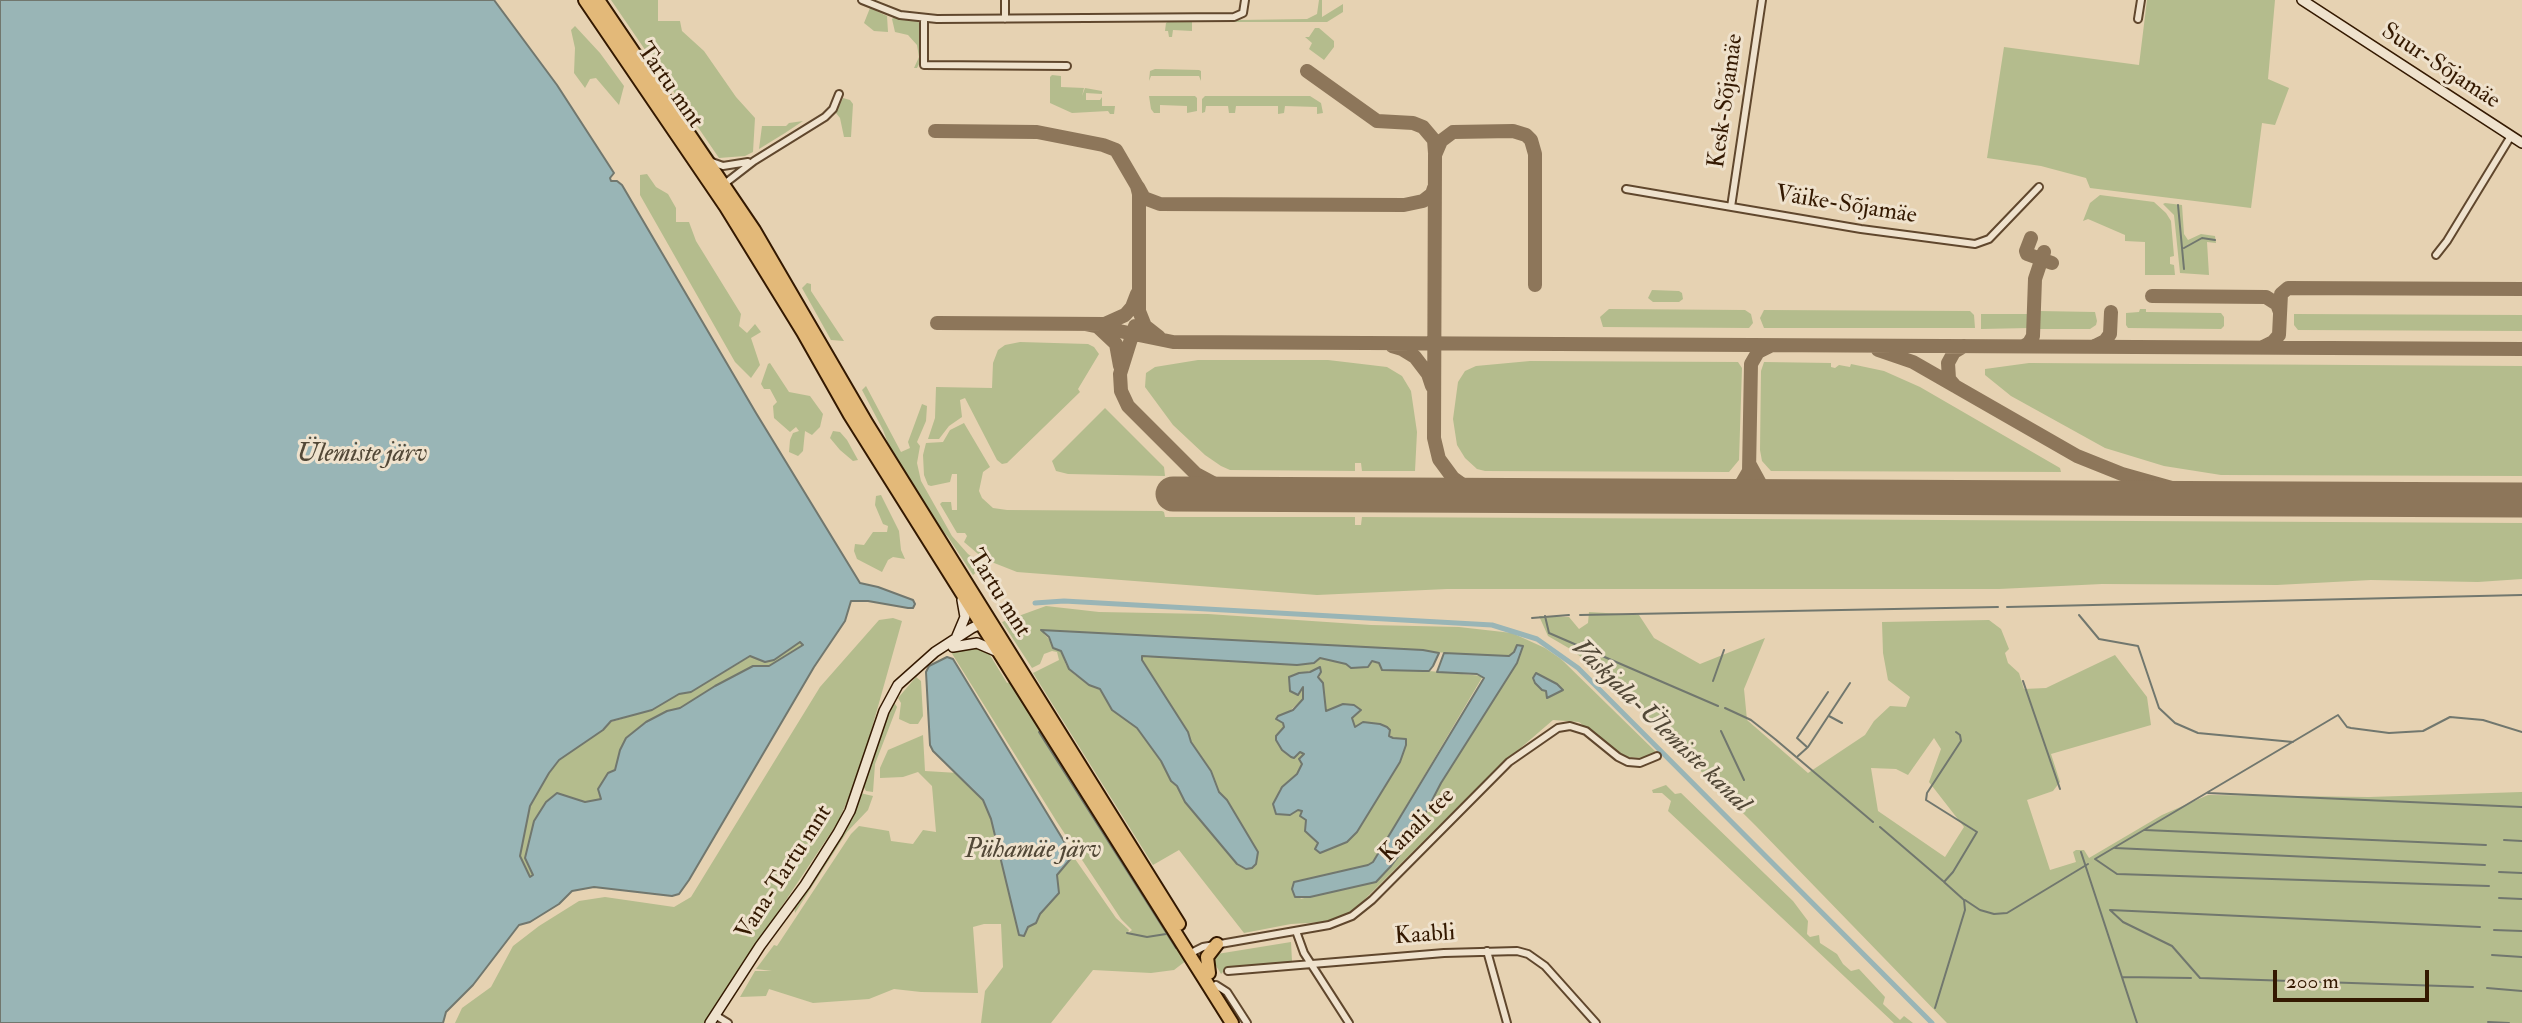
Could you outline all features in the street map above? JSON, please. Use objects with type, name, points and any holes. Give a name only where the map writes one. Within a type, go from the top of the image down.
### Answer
[{"type":"highway","name":"Tartu mnt","points":[[584,0],[781,273],[984,624],[1233,1023]]},
{"type":"highway","name":"Tartu mnt","points":[[598,0],[709,160],[722,190],[850,415],[984,624],[998,653],[1191,953],[1209,973],[1233,1023]]},
{"type":"highway","points":[[1209,973],[1207,957],[1217,944]]},
{"type":"street","points":[[862,0],[884,10],[925,19],[1238,17],[1244,11],[1245,0]]},
{"type":"street","points":[[1005,0],[1005,19]]},
{"type":"street","name":"Kesk-Sõjamäe","points":[[1731,207],[1762,0]]},
{"type":"street","points":[[2138,19],[2141,0]]},
{"type":"street","name":"Suur-Sõjamäe","points":[[2302,0],[2522,143]]},
{"type":"street","points":[[925,19],[924,65],[1068,66]]},
{"type":"street","points":[[722,190],[754,161],[825,117],[835,105],[839,94]]},
{"type":"street","points":[[2436,255],[2511,136]]},
{"type":"street","points":[[709,160],[723,166],[754,161]]},
{"type":"street","name":"Väike-Sõjamäe","points":[[1626,189],[1861,229],[1975,244],[1989,239],[2039,187]]},
{"type":"street","points":[[959,588],[965,617],[954,642],[977,643],[998,653]]},
{"type":"street","name":"Vana-Tartu mnt","points":[[713,1019],[838,833],[850,811],[886,704],[898,685],[919,666],[984,624]]},
{"type":"street","name":"Kanali tee","points":[[1191,953],[1217,944],[1338,923],[1358,912],[1507,765],[1558,728],[1570,726],[1586,731],[1628,762],[1640,763],[1657,756]]},
{"type":"street","points":[[1296,931],[1299,943],[1349,1023]]},
{"type":"street","points":[[1487,951],[1507,1023]]},
{"type":"street","name":"Kaabli","points":[[1228,971],[1517,951],[1537,960],[1596,1023]]},
{"type":"street","points":[[1216,985],[1227,992],[1247,1023]]},
{"type":"street","points":[[713,1019],[727,1023]]},
{"type":"green space","points":[[604,0],[607,0],[718,162],[712,158]]},
{"type":"green space","points":[[611,0],[658,0],[658,21],[680,21],[682,31],[704,51],[736,97],[755,118],[753,152],[745,156],[719,158]]},
{"type":"green space","points":[[1319,0],[1322,0],[1322,17],[1343,4],[1343,12],[1327,22],[1192,22],[1192,31],[1173,30],[1172,37],[1169,37],[1168,31],[1165,31],[1169,21],[1307,19],[1317,14]]},
{"type":"green space","points":[[2147,0],[2275,0],[2268,79],[2289,88],[2275,125],[2262,123],[2251,208],[2090,188],[2086,178],[2041,166],[1987,158],[2004,47],[2139,65]]},
{"type":"green space","points":[[870,8],[887,16],[888,32],[874,31],[864,23]]},
{"type":"green space","points":[[894,17],[921,24],[920,62],[917,68],[914,68],[919,57],[917,45],[908,35],[895,32],[892,19]]},
{"type":"green space","points":[[575,26],[600,53],[624,86],[619,105],[596,78],[590,79],[585,88],[574,73],[575,48],[571,30]]},
{"type":"green space","points":[[1315,28],[1319,28],[1334,41],[1334,47],[1324,60],[1309,49],[1312,43],[1305,37],[1309,37]]},
{"type":"green space","points":[[1199,70],[1201,81],[1199,76],[1151,76],[1149,81],[1150,71]]},
{"type":"green space","points":[[1052,75],[1061,76],[1061,87],[1084,88],[1082,96],[1085,88],[1102,91],[1102,94],[1086,93],[1086,100],[1100,100],[1102,97],[1102,106],[1115,106],[1114,114],[1108,111],[1072,113],[1050,103]]},
{"type":"green space","points":[[1149,96],[1195,96],[1197,111],[1187,113],[1187,106],[1160,105],[1160,113],[1154,113]]},
{"type":"green space","points":[[1205,96],[1310,96],[1321,103],[1323,113],[1317,114],[1317,107],[1285,106],[1284,113],[1278,114],[1278,106],[1236,106],[1235,113],[1229,113],[1228,106],[1206,106],[1205,112],[1202,113],[1202,99]]},
{"type":"green space","points":[[843,98],[853,104],[851,137],[844,137],[840,118],[836,113]]},
{"type":"green space","points":[[803,121],[759,149],[762,126],[786,126]]},
{"type":"green space","points":[[647,174],[656,187],[668,194],[676,208],[676,222],[689,222],[696,241],[741,314],[739,326],[747,333],[755,324],[761,332],[751,338],[760,365],[751,378],[735,362],[640,195],[640,175]]},
{"type":"green space","points":[[2100,195],[2154,202],[2166,213],[2171,221],[2174,256],[2170,257],[2170,264],[2174,265],[2175,275],[2145,275],[2145,242],[2125,241],[2125,235],[2088,219],[2083,221],[2090,203]]},
{"type":"green space","points":[[2163,204],[2182,205],[2184,234],[2188,240],[2201,234],[2215,236],[2216,243],[2207,242],[2209,275],[2180,273],[2174,215]]},
{"type":"green space","points":[[807,283],[811,284],[811,291],[844,341],[831,340],[802,288]]},
{"type":"green space","points":[[1652,290],[1679,291],[1683,299],[1679,302],[1653,302],[1648,298]]},
{"type":"green space","points":[[1609,309],[1745,310],[1751,314],[1753,323],[1749,328],[1603,327],[1600,317]]},
{"type":"green space","points":[[2140,309],[2146,309],[2146,312],[2221,313],[2224,326],[2221,329],[2128,328],[2126,313],[2139,312]]},
{"type":"green space","points":[[1764,310],[1970,311],[1974,315],[1975,328],[1764,328],[1760,318]]},
{"type":"green space","points":[[2039,311],[2095,312],[2097,321],[2090,329],[2039,329]]},
{"type":"green space","points":[[1981,314],[2030,314],[2029,328],[1981,329]]},
{"type":"green space","points":[[2294,314],[2522,315],[2522,331],[2298,330],[2294,325]]},
{"type":"green space","points":[[1020,342],[1088,344],[1099,354],[1078,389],[1080,392],[1007,463],[1002,464],[997,460],[965,398],[960,400],[962,417],[949,426],[939,439],[928,439],[935,418],[936,387],[992,388],[993,363],[998,350],[1005,345]]},
{"type":"green space","points":[[1198,360],[1328,360],[1387,367],[1402,376],[1411,391],[1417,432],[1415,471],[1362,471],[1361,463],[1355,463],[1355,471],[1230,470],[1221,466],[1173,425],[1145,387],[1146,373],[1155,367]]},
{"type":"green space","points":[[1530,361],[1738,362],[1742,368],[1739,460],[1729,472],[1477,469],[1465,458],[1457,445],[1453,419],[1458,382],[1465,371],[1476,366]]},
{"type":"green space","points":[[1764,362],[1831,363],[1831,367],[1835,368],[1839,365],[1850,367],[1851,364],[1884,371],[1920,387],[2060,468],[2061,472],[1771,471],[1762,461],[1760,450],[1761,371]]},
{"type":"green space","points":[[770,363],[789,392],[810,396],[823,414],[820,427],[812,435],[805,431],[803,451],[798,456],[789,452],[793,433],[799,431],[796,427],[790,432],[774,418],[773,406],[777,402],[770,389],[764,389],[761,384]]},
{"type":"green space","points":[[2029,363],[2522,366],[2522,476],[2221,475],[2164,466],[2105,448],[2011,396],[1985,375],[1985,369]]},
{"type":"green space","points":[[866,386],[901,452],[910,448],[908,442],[922,404],[927,406],[926,421],[917,442],[920,446],[917,463],[921,481],[952,536],[968,554],[981,563],[980,569],[973,575],[936,523],[889,446],[862,390]]},
{"type":"green space","points":[[1105,408],[1164,467],[1165,476],[1068,474],[1056,471],[1052,461]]},
{"type":"green space","points":[[964,423],[990,467],[983,472],[979,491],[982,498],[993,508],[1007,510],[1162,511],[1165,517],[1355,517],[1355,525],[1361,525],[1362,517],[2522,523],[2522,579],[2478,582],[2371,580],[2277,585],[2102,584],[1999,589],[1447,589],[1317,595],[1017,572],[984,559],[964,542],[967,536],[965,533],[957,533],[940,504],[951,502],[952,510],[957,510],[957,474],[952,474],[950,482],[931,486],[924,475],[923,455],[926,443],[943,442],[950,430]]},
{"type":"green space","points":[[833,431],[840,432],[847,440],[858,460],[853,461],[840,450],[830,438]]},
{"type":"green space","points":[[881,495],[899,531],[905,559],[893,557],[888,560],[882,572],[857,559],[854,551],[855,544],[864,545],[873,532],[887,532],[888,526],[883,524],[875,505],[876,496]]},
{"type":"green space","points":[[1046,606],[1099,612],[1208,614],[1371,625],[1459,627],[1512,633],[1545,648],[1561,659],[1657,753],[1645,758],[1624,757],[1579,722],[1553,720],[1495,770],[1355,909],[1325,922],[1291,924],[1244,933],[1179,850],[1153,865],[1033,673],[1059,660],[1057,652],[1044,654],[1040,664],[1032,668],[1002,622]],"holes":[[[1058,631],[1503,656],[1509,656],[1515,648],[1521,654],[1441,783],[1413,837],[1391,866],[1376,882],[1300,899],[1335,872],[1373,862],[1483,676],[1382,670],[1379,663],[1372,661],[1351,668],[1346,664],[1320,658],[1310,664],[1297,664],[1142,656],[1188,732],[1191,742],[1211,771],[1219,792],[1231,808],[1237,864],[1185,802],[1161,761],[1137,728],[1112,710],[1100,689],[1075,675],[1066,665],[1061,651],[1044,634]],[[1316,670],[1323,683],[1326,711],[1343,704],[1354,705],[1361,711],[1352,718],[1355,727],[1374,723],[1389,734],[1395,739],[1400,762],[1357,832],[1323,850],[1312,838],[1303,811],[1298,810],[1290,815],[1276,814],[1279,790],[1297,774],[1302,764],[1299,759],[1305,754],[1282,750],[1276,736],[1284,727],[1285,715],[1303,699],[1303,687],[1299,693],[1299,673]]]},
{"type":"green space","points":[[1589,612],[1639,615],[1654,638],[1700,664],[1765,638],[1744,689],[1747,720],[1808,773],[1865,735],[1874,721],[1890,706],[1906,707],[1910,697],[1888,680],[1883,653],[1882,622],[1989,620],[2001,629],[2009,649],[2005,653],[2008,663],[2019,673],[2024,689],[2046,688],[2115,655],[2147,697],[2151,725],[2051,754],[2060,782],[2053,791],[2027,800],[2050,870],[2076,862],[2073,852],[2076,850],[2084,850],[2089,858],[2162,815],[2208,795],[2369,797],[2522,792],[2522,1023],[1947,1023],[1755,825],[1606,677],[1572,650],[1548,636],[1539,616],[1569,617],[1579,629],[1588,623]],"holes":[[[1934,738],[1941,749],[1929,782],[1964,827],[1945,857],[1878,811],[1871,768],[1896,769],[1908,775]]]},
{"type":"green space","points":[[893,618],[902,621],[870,735],[838,822],[704,1023],[455,1023],[462,1008],[491,987],[513,946],[579,901],[605,897],[674,907],[691,897],[820,687],[879,620]]},
{"type":"green space","points":[[800,642],[804,644],[769,667],[753,666],[680,708],[667,711],[620,750],[615,770],[601,799],[585,802],[557,793],[534,821],[525,858],[533,876],[531,878],[520,856],[530,805],[559,760],[611,722],[652,710],[679,694],[691,692],[751,656],[765,662],[774,660]]},
{"type":"green space","points":[[959,648],[979,648],[990,655],[1007,683],[1010,682],[1187,960],[1174,970],[1151,973],[1093,970],[1051,1023],[981,1023],[985,991],[1003,967],[1001,924],[984,924],[973,927],[978,993],[894,989],[869,999],[813,1003],[769,989],[766,996],[740,997],[755,971],[772,971],[756,969],[774,945],[777,946],[859,826],[889,831],[891,841],[913,844],[923,830],[936,832],[932,786],[918,772],[903,777],[880,778],[880,768],[888,750],[923,735],[925,771],[958,773],[983,800],[1027,932],[1028,927],[1036,923],[1040,914],[1059,893],[1057,875],[1073,856],[1116,918],[1129,930],[1128,933],[1132,930],[1121,919],[1057,822],[951,652]]},
{"type":"green space","points":[[916,677],[921,681],[923,716],[918,724],[910,724],[899,719],[901,703],[898,698]]},
{"type":"green space","points":[[892,699],[897,707],[875,764],[873,792],[866,791],[863,786]]},
{"type":"green space","points":[[1666,785],[1675,794],[1681,793],[1793,901],[1808,921],[1807,934],[1810,937],[1819,935],[1820,943],[1837,954],[1851,971],[1859,969],[1885,997],[1883,1004],[1900,1020],[1904,1016],[1913,1023],[1894,1023],[1668,811],[1671,801],[1662,793],[1653,793],[1652,790]]},
{"type":"green space","points":[[860,793],[873,796],[868,810],[847,832],[795,913],[794,906]]},
{"type":"green space","points":[[1291,942],[1290,962],[1227,968],[1221,974],[1215,964],[1214,958],[1217,954]]},
{"type":"water","name":"Ülemiste järv","points":[[0,0],[494,0],[557,85],[614,173],[611,181],[622,185],[860,583],[913,600],[915,604],[913,608],[908,608],[851,601],[845,621],[814,667],[679,894],[672,896],[594,887],[572,891],[559,904],[530,922],[519,925],[473,985],[446,1012],[443,1023],[0,1023]],"holes":[[[800,642],[803,645],[769,666],[753,666],[680,708],[667,711],[646,722],[626,738],[615,770],[608,773],[598,789],[601,799],[585,802],[557,793],[546,802],[534,821],[525,858],[533,875],[530,877],[520,856],[530,806],[559,760],[603,730],[611,721],[652,710],[679,694],[691,692],[750,656],[765,662],[774,660]]]},
{"type":"water","points":[[1041,630],[1439,653],[1429,671],[1382,670],[1379,663],[1372,661],[1368,667],[1351,668],[1346,664],[1320,658],[1314,663],[1297,665],[1142,656],[1188,732],[1191,742],[1211,771],[1219,792],[1227,800],[1258,852],[1256,864],[1246,869],[1237,864],[1185,802],[1161,761],[1137,728],[1112,710],[1100,689],[1089,685],[1069,669],[1061,651],[1053,648],[1049,637]]},
{"type":"water","points":[[1517,645],[1523,646],[1517,663],[1441,783],[1413,837],[1391,866],[1376,882],[1310,897],[1295,897],[1292,889],[1294,882],[1373,862],[1484,678],[1477,674],[1437,672],[1444,653],[1509,656]]},
{"type":"water","name":"Pühamäe järv","points":[[947,657],[953,659],[1073,856],[1057,875],[1059,893],[1040,914],[1036,923],[1028,927],[1024,936],[1019,935],[991,819],[983,800],[930,745],[926,672],[929,666]]},
{"type":"water","points":[[1320,667],[1318,677],[1323,683],[1326,711],[1343,704],[1354,705],[1361,710],[1352,718],[1355,727],[1363,722],[1380,724],[1390,730],[1389,736],[1406,739],[1406,745],[1400,762],[1357,832],[1347,842],[1320,853],[1315,849],[1318,843],[1305,831],[1306,820],[1300,816],[1302,811],[1298,810],[1290,815],[1276,814],[1273,804],[1282,787],[1297,774],[1302,764],[1299,759],[1304,754],[1300,752],[1294,758],[1291,757],[1282,750],[1276,740],[1284,727],[1283,723],[1276,719],[1293,710],[1303,699],[1303,687],[1298,695],[1290,691],[1289,677]]},
{"type":"water","points":[[1536,673],[1563,690],[1547,698],[1546,691],[1535,683],[1533,678]]},
{"type":"waterway","points":[[2178,205],[2184,269]]},
{"type":"waterway","points":[[2184,248],[2202,238],[2215,240]]},
{"type":"waterway","points":[[2007,607],[2522,595]]},
{"type":"waterway","name":"Vaskjala-Ülemiste kanal","points":[[1035,603],[1064,601],[1492,625],[1537,639],[1578,668],[1932,1023]]},
{"type":"waterway","points":[[1580,615],[1998,607]]},
{"type":"waterway","points":[[1532,618],[1569,615]]},
{"type":"waterway","points":[[2079,615],[2099,639],[2138,646],[2159,708],[2175,723],[2198,733],[2293,742]]},
{"type":"waterway","points":[[1545,616],[1549,633],[1718,706]]},
{"type":"waterway","points":[[1713,681],[1724,650]]},
{"type":"waterway","points":[[2023,681],[2060,789]]},
{"type":"waterway","points":[[1798,756],[1808,747],[1850,683]]},
{"type":"waterway","points":[[1807,747],[1797,738],[1828,692]]},
{"type":"waterway","points":[[1725,708],[1751,720],[1873,822]]},
{"type":"waterway","points":[[2489,886],[2117,874],[2095,859],[2338,715],[2347,727],[2389,733],[2423,731],[2450,717],[2483,720],[2522,732]]},
{"type":"waterway","points":[[1829,716],[1842,723]]},
{"type":"waterway","points":[[1721,731],[1744,780]]},
{"type":"waterway","points":[[1039,732],[1176,948]]},
{"type":"waterway","points":[[1935,1008],[1965,910],[1964,900],[1944,882],[1977,832],[1926,800],[1927,793],[1961,741],[1956,732]]},
{"type":"waterway","points":[[2208,793],[2522,807]]},
{"type":"waterway","points":[[1880,827],[1943,881]]},
{"type":"waterway","points":[[2145,830],[2486,845]]},
{"type":"waterway","points":[[2504,840],[2522,841]]},
{"type":"waterway","points":[[2115,848],[2485,865]]},
{"type":"waterway","points":[[2081,852],[2137,1023]]},
{"type":"waterway","points":[[1965,900],[1980,910],[1994,914],[2007,913],[2088,864]]},
{"type":"waterway","points":[[2499,872],[2522,873]]},
{"type":"waterway","points":[[2499,898],[2522,899]]},
{"type":"waterway","points":[[2110,910],[2123,922],[2172,946],[2200,978],[2473,987]]},
{"type":"waterway","points":[[2110,910],[2480,927]]},
{"type":"waterway","points":[[2494,930],[2522,931]]},
{"type":"waterway","points":[[1127,933],[1147,937],[1166,934]]},
{"type":"waterway","points":[[2492,955],[2522,957]]},
{"type":"waterway","points":[[2122,977],[2191,978]]},
{"type":"waterway","points":[[2487,988],[2522,991]]},
{"type":"waterway","points":[[2488,1022],[2509,1023]]},
{"type":"taxiway","points":[[1307,71],[1377,121],[1413,123],[1423,127],[1434,140],[1435,153]]},
{"type":"taxiway","points":[[935,131],[1037,132],[1116,150],[1139,194],[1139,311],[1145,326],[1159,337]]},
{"type":"taxiway","points":[[1490,494],[1467,488],[1453,478],[1439,459],[1434,438],[1435,155],[1441,141],[1453,132],[1513,131],[1526,135],[1531,140],[1535,154],[1535,285]]},
{"type":"taxiway","points":[[1138,187],[1144,198],[1160,204],[1404,205],[1423,201],[1432,194],[1434,188]]},
{"type":"taxiway","points":[[2031,238],[2027,254],[2052,263]]},
{"type":"taxiway","points":[[2024,346],[2033,336],[2035,279],[2044,252]]},
{"type":"taxiway","points":[[2263,347],[2279,335],[2281,294],[2288,288],[2522,289]]},
{"type":"taxiway","points":[[937,323],[1105,324],[1125,315],[1132,307],[1137,294]]},
{"type":"taxiway","points":[[2152,296],[2266,297],[2277,304],[2280,312]]},
{"type":"taxiway","points":[[2095,346],[2105,341],[2110,334],[2111,312]]},
{"type":"taxiway","points":[[1085,324],[1173,342],[2522,349]]},
{"type":"taxiway","points":[[1135,326],[1120,374],[1121,391],[1128,406],[1196,474],[1224,489],[1244,494]]},
{"type":"taxiway","points":[[1099,328],[1116,344],[1120,366]]},
{"type":"taxiway","points":[[1392,346],[1415,357],[1428,374],[1432,386]]},
{"type":"taxiway","points":[[1717,496],[1732,492],[1742,483],[1749,471],[1751,364],[1758,352],[1770,346]]},
{"type":"taxiway","points":[[1955,386],[1949,379],[1948,363],[1954,352],[1964,346]]},
{"type":"taxiway","points":[[1878,350],[1913,362],[2077,456],[2122,474],[2186,492],[2270,498]]},
{"type":"taxiway","points":[[1750,465],[1762,487],[1768,493],[1780,496]]},
{"type":"runway","points":[[1173,494],[2522,500]]}]
